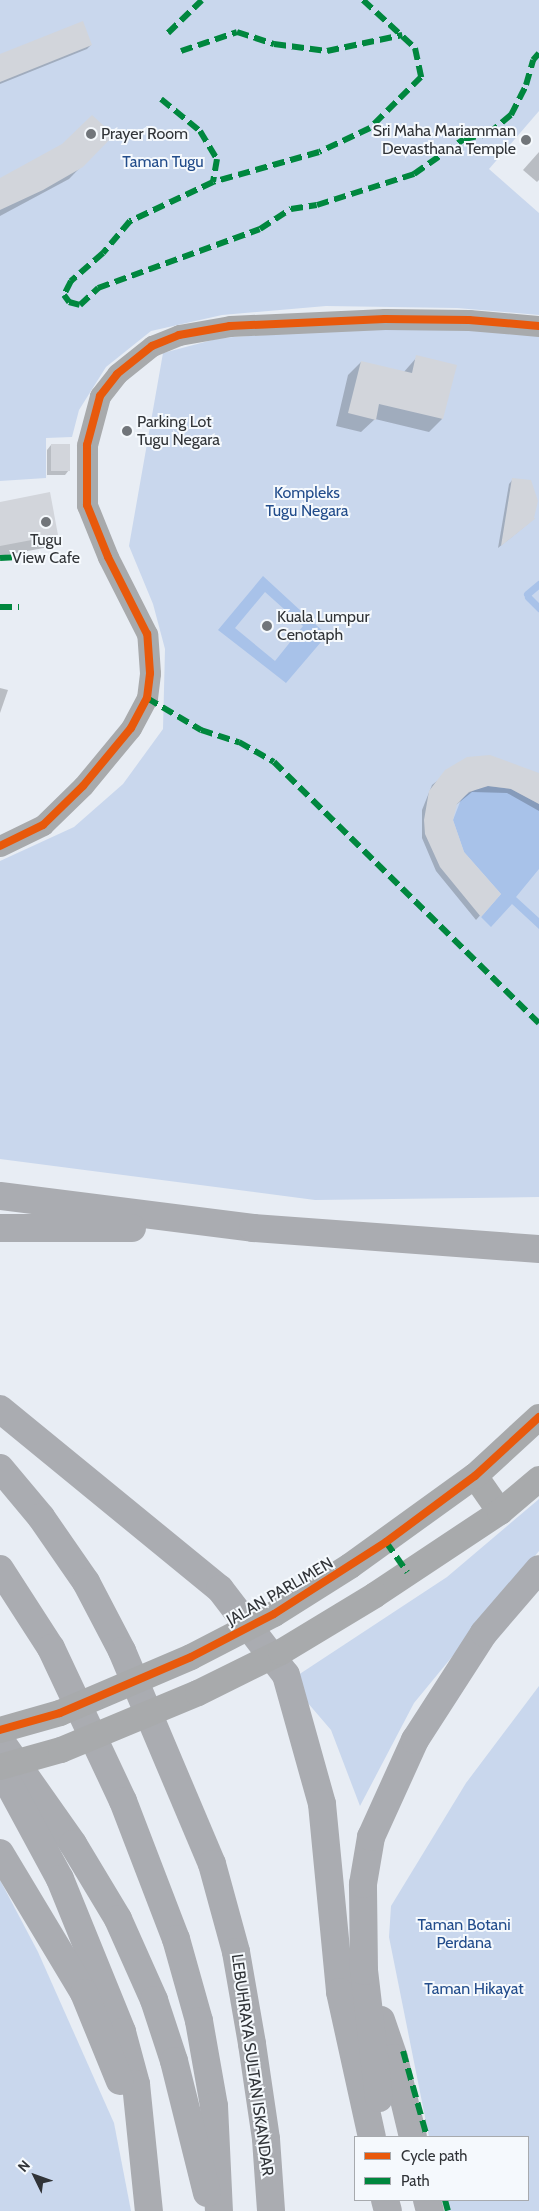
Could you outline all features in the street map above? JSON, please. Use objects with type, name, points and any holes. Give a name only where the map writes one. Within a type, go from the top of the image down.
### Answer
[{"type":"main road","points":[[0,1196],[253,1228],[539,1249]]},
{"type":"main road","points":[[0,1228],[253,1228]]},
{"type":"main road","points":[[0,1409],[220,1589],[286,1675],[322,1804],[340,1992],[372,2136]]},
{"type":"main road","name":"LEBUHRAYA SULTAN ISKANDAR","points":[[0,1468],[41,1517],[86,1582],[122,1651],[212,1864],[236,1952],[252,2044],[266,2139],[271,2211]]},
{"type":"main road","points":[[0,1569],[51,1648],[123,1801],[176,1939],[199,2021],[214,2106],[219,2211]]},
{"type":"main road","points":[[384,2136],[364,1971],[363,1884],[371,1837],[415,1740],[484,1633],[539,1569]]},
{"type":"main road","points":[[0,1740],[74,1844],[118,1919],[154,2000],[171,2052],[211,2211]]},
{"type":"main road","points":[[0,1768],[60,1879],[122,2032],[136,2084],[149,2211]]},
{"type":"main road","points":[[0,1853],[84,1993],[142,2130]]},
{"type":"main road","points":[[364,1971],[394,2058],[412,2136]]},
{"type":"street","points":[[0,846],[43,825],[83,786],[131,728],[148,698],[150,674],[147,634],[108,557],[87,505],[87,445],[100,396],[117,374],[152,346],[180,335],[230,326],[385,319],[469,320],[539,326]]},
{"type":"street","name":"JALAN PARLIMEN","points":[[0,1730],[60,1713],[191,1657],[274,1614],[350,1566],[474,1476],[539,1417]]},
{"type":"street","points":[[474,1476],[500,1512]]},
{"type":"street","points":[[0,1768],[62,1750],[198,1693],[281,1652],[375,1595],[500,1512],[539,1479]]},
{"type":"green space","name":"Taman Tugu","points":[[0,0],[539,0],[539,111],[489,169],[539,213],[539,315],[457,308],[326,306],[222,315],[151,331],[106,367],[79,410],[72,437],[46,438],[46,478],[0,481]]},
{"type":"green space","name":"Kompleks Tugu Negara","points":[[383,327],[539,333],[539,1197],[315,1200],[0,1159],[0,861],[74,827],[123,784],[163,729],[165,649],[153,604],[129,546],[163,353],[220,338]]},
{"type":"green space","points":[[539,1499],[539,1551],[414,1703],[360,1806],[331,1730],[289,1681],[447,1577]]},
{"type":"green space","name":"Taman Botani Perdana","points":[[539,1686],[539,2211],[445,2211],[442,2201],[529,2201],[529,2136],[429,2136],[389,1937],[391,1906],[466,1783]]},
{"type":"green space","points":[[0,1880],[38,1952],[114,2123],[131,2211],[0,2211]]},
{"type":"water","points":[[263,576],[327,635],[286,683],[218,630]],"holes":[[[265,592],[303,626],[275,661],[235,628]]]},
{"type":"water","points":[[488,786],[511,789],[539,804],[539,869],[516,897],[539,918],[539,929],[512,904],[491,927],[481,917],[501,894],[464,852],[453,820],[462,797],[478,788]]},
{"type":"building","points":[[83,21],[92,45],[0,82],[0,54]]},
{"type":"building","points":[[92,115],[114,135],[83,167],[43,190],[0,210],[0,178],[62,144]]},
{"type":"building","points":[[416,355],[457,365],[443,419],[379,404],[376,420],[348,413],[361,361],[412,373]]},
{"type":"building","points":[[51,444],[70,444],[70,471],[51,471]]},
{"type":"building","points":[[512,478],[531,480],[538,501],[534,518],[536,518],[501,546]]},
{"type":"building","points":[[50,492],[58,535],[0,546],[0,502]]},
{"type":"building","points":[[490,755],[539,773],[539,804],[511,789],[488,786],[469,792],[457,804],[453,820],[464,852],[501,894],[481,917],[440,867],[425,834],[424,820],[429,791],[445,770],[467,757]]},
{"type":"waterway","points":[[527,594],[539,584]]},
{"type":"waterway","points":[[528,597],[539,608]]},
{"type":"marked path","points":[[168,33],[202,0]]},
{"type":"marked path","points":[[363,0],[415,48],[421,77],[370,128],[319,152],[213,182],[130,221],[103,253],[71,281],[64,295],[69,302],[80,305],[98,288],[260,229],[291,209],[317,205],[414,174],[464,139],[488,134],[511,115],[526,85],[533,60],[539,53]]},
{"type":"marked path","points":[[181,51],[237,32],[274,44],[327,51],[402,35]]},
{"type":"marked path","points":[[161,99],[200,131],[217,159],[213,182]]},
{"type":"marked path","points":[[0,558],[19,557]]},
{"type":"marked path","points":[[0,607],[19,607]]},
{"type":"marked path","points":[[147,698],[201,730],[239,742],[274,762],[539,1023]]},
{"type":"marked path","points":[[386,1542],[407,1572]]},
{"type":"marked path","points":[[403,2051],[427,2136]]},
{"type":"marked path","points":[[445,2201],[448,2211]]},
{"type":"cycle path","points":[[0,846],[43,825],[83,786],[131,728],[147,698],[150,673],[147,634],[108,557],[87,505],[87,445],[100,396],[117,374],[152,346],[179,335],[230,326],[385,319],[469,320],[539,326]]},
{"type":"cycle path","points":[[0,1730],[60,1713],[191,1657],[274,1614],[386,1542],[475,1476],[539,1417]]},
{"type":"place","name":"Prayer Room","points":[[91,134]]},
{"type":"place","name":"Sri Maha Mariamman Devasthana Temple","points":[[526,140]]},
{"type":"place","name":"Parking Lot Tugu Negara","points":[[127,431]]},
{"type":"place","name":"Tugu View Cafe","points":[[46,522]]},
{"type":"place","name":"Kuala Lumpur Cenotaph","points":[[267,626]]},
{"type":"park label","name":"Taman Hikayat","points":[[474,1989]]}]
